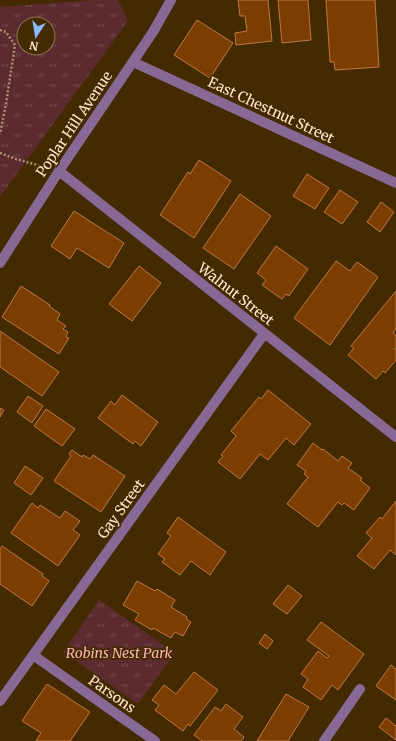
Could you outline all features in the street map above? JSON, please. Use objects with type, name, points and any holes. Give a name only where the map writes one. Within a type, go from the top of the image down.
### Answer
[{"type":"street","name":"Poplar Hill Avenue","points":[[0,263],[59,171],[153,32],[171,0]]},
{"type":"street","name":"East Chestnut Street","points":[[133,62],[396,183]]},
{"type":"street","name":"Walnut Street","points":[[59,171],[396,437]]},
{"type":"street","name":"Gay Street","points":[[0,701],[264,334]]},
{"type":"street","name":"Parsons","points":[[32,655],[155,741]]},
{"type":"street","points":[[324,741],[360,690]]},
{"type":"path","points":[[0,30],[6,32],[15,45],[0,134]]},
{"type":"path","points":[[0,153],[59,171]]},
{"type":"green space","points":[[95,0],[118,0],[128,21],[0,197],[0,7]]},
{"type":"green space","name":"Robins Nest Park","points":[[99,600],[175,653],[138,704],[63,652]]},
{"type":"building","points":[[238,0],[268,0],[272,41],[236,45],[235,33],[247,31],[245,16],[240,16]]},
{"type":"building","points":[[278,0],[308,0],[311,40],[282,43]]},
{"type":"building","points":[[326,0],[375,0],[379,67],[335,70],[334,62],[330,62]]},
{"type":"building","points":[[197,20],[233,43],[210,78],[174,55]]},
{"type":"building","points":[[199,160],[231,181],[194,238],[160,215],[188,172],[190,174]]},
{"type":"building","points":[[307,174],[329,188],[315,209],[293,196]]},
{"type":"building","points":[[340,190],[358,202],[342,224],[324,212]]},
{"type":"building","points":[[240,194],[271,216],[234,269],[203,248]]},
{"type":"building","points":[[381,202],[394,212],[380,232],[367,222]]},
{"type":"building","points":[[74,211],[124,243],[109,268],[77,248],[70,259],[51,246]]},
{"type":"building","points":[[276,246],[308,269],[289,296],[286,294],[282,299],[262,285],[266,280],[257,273]]},
{"type":"building","points":[[336,261],[350,271],[357,262],[378,277],[330,345],[294,318]]},
{"type":"building","points":[[139,266],[161,283],[132,321],[109,304]]},
{"type":"building","points":[[21,286],[50,305],[49,306],[60,314],[57,320],[66,326],[63,329],[68,332],[66,337],[69,338],[59,354],[2,317]]},
{"type":"building","points":[[396,291],[396,329],[393,333],[396,336],[396,347],[394,349],[396,350],[396,360],[385,373],[383,371],[376,379],[348,355],[354,348],[351,346]]},
{"type":"building","points":[[0,331],[59,372],[42,396],[0,367]]},
{"type":"building","points":[[268,390],[311,424],[294,445],[286,438],[268,460],[260,454],[240,479],[218,462],[223,456],[221,455],[236,436],[231,431],[259,397],[261,399]]},
{"type":"building","points":[[122,395],[158,422],[141,446],[135,441],[133,444],[98,418],[111,401],[115,405]]},
{"type":"building","points":[[28,396],[43,406],[32,423],[17,412]]},
{"type":"building","points":[[0,408],[4,410],[0,417]]},
{"type":"building","points":[[46,409],[75,429],[62,446],[34,426]]},
{"type":"building","points":[[313,443],[338,461],[342,456],[352,463],[348,468],[362,478],[360,480],[370,488],[354,510],[344,503],[342,505],[338,502],[318,527],[287,504],[308,477],[304,474],[306,471],[297,465]]},
{"type":"building","points":[[72,450],[82,457],[83,455],[90,459],[93,455],[125,476],[101,512],[54,481],[71,456],[69,454]]},
{"type":"building","points":[[25,466],[43,478],[31,495],[14,483]]},
{"type":"building","points":[[396,501],[396,555],[390,550],[374,569],[357,556],[372,538],[366,533],[380,517],[382,519]]},
{"type":"building","points":[[32,503],[38,508],[40,505],[60,518],[65,511],[80,521],[73,530],[80,535],[58,566],[11,533]]},
{"type":"building","points":[[178,517],[226,552],[210,575],[191,561],[180,575],[162,562],[165,559],[158,554],[171,536],[167,533]]},
{"type":"building","points":[[2,546],[43,574],[42,576],[49,581],[32,606],[0,584],[0,549]]},
{"type":"building","points":[[137,581],[155,591],[157,589],[175,600],[171,607],[187,617],[186,619],[191,622],[183,636],[175,632],[171,638],[153,628],[152,630],[135,620],[139,614],[123,605]]},
{"type":"building","points":[[288,585],[302,596],[287,614],[273,604]]},
{"type":"building","points":[[321,622],[364,654],[338,690],[332,685],[321,700],[303,687],[308,679],[301,674],[318,651],[327,658],[329,656],[307,640]]},
{"type":"building","points":[[265,634],[273,641],[267,649],[259,643]]},
{"type":"building","points":[[391,665],[396,669],[396,700],[376,686]]},
{"type":"building","points":[[194,672],[218,690],[190,726],[188,724],[183,731],[155,710],[159,705],[152,700],[164,685],[176,694]]},
{"type":"building","points":[[47,684],[90,712],[70,741],[36,741],[41,733],[22,721]]},
{"type":"building","points":[[286,694],[309,707],[288,741],[257,741]]},
{"type":"building","points":[[226,704],[243,717],[234,729],[244,737],[241,741],[202,741],[194,735],[215,707],[221,711]]},
{"type":"building","points":[[386,718],[396,726],[396,740],[379,727]]}]
